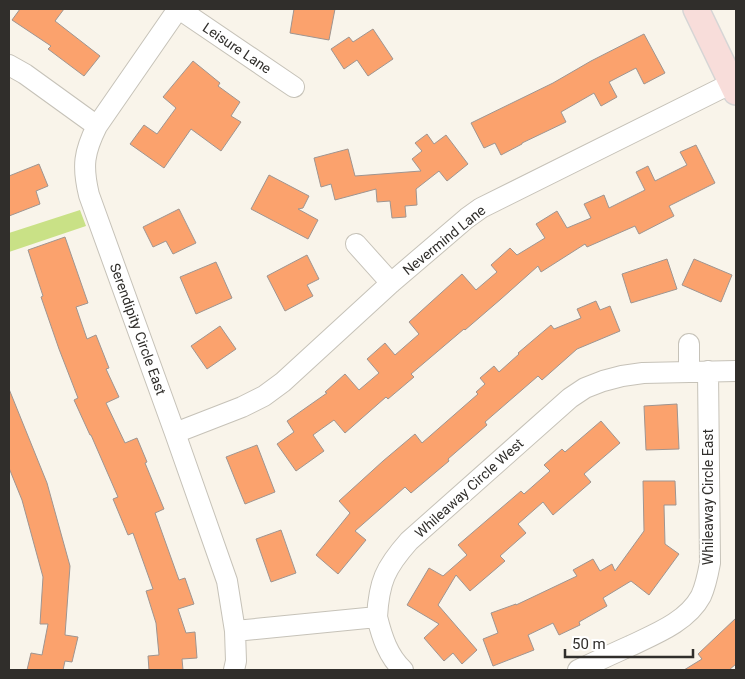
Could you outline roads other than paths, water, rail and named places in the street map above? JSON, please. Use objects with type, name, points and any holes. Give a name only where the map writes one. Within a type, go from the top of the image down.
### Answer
[{"type":"main road","points":[[696,9],[735,85]]},
{"type":"street","name":"Leisure Lane","points":[[178,9],[294,87]]},
{"type":"street","name":"Serendipity Circle East","points":[[178,9],[97,126],[88,143],[85,160],[85,178],[89,195],[226,581],[235,631],[236,661],[234,670]]},
{"type":"street","points":[[9,65],[25,74],[97,126]]},
{"type":"street","name":"Nevermind Lane","points":[[175,433],[242,407],[264,396],[283,382],[391,283],[466,218],[482,208],[735,85]]},
{"type":"street","points":[[356,244],[391,283]]},
{"type":"street","name":"Whileaway Circle East","points":[[578,670],[662,631],[676,622],[691,609],[700,597],[707,581],[710,563],[698,371],[689,344]]},
{"type":"street","name":"Whileaway Circle West","points":[[377,617],[378,596],[384,575],[395,557],[409,541],[570,398],[585,388],[602,381],[643,372],[736,371]]},
{"type":"street","points":[[235,631],[377,617],[383,639],[390,654],[403,670]]}]
